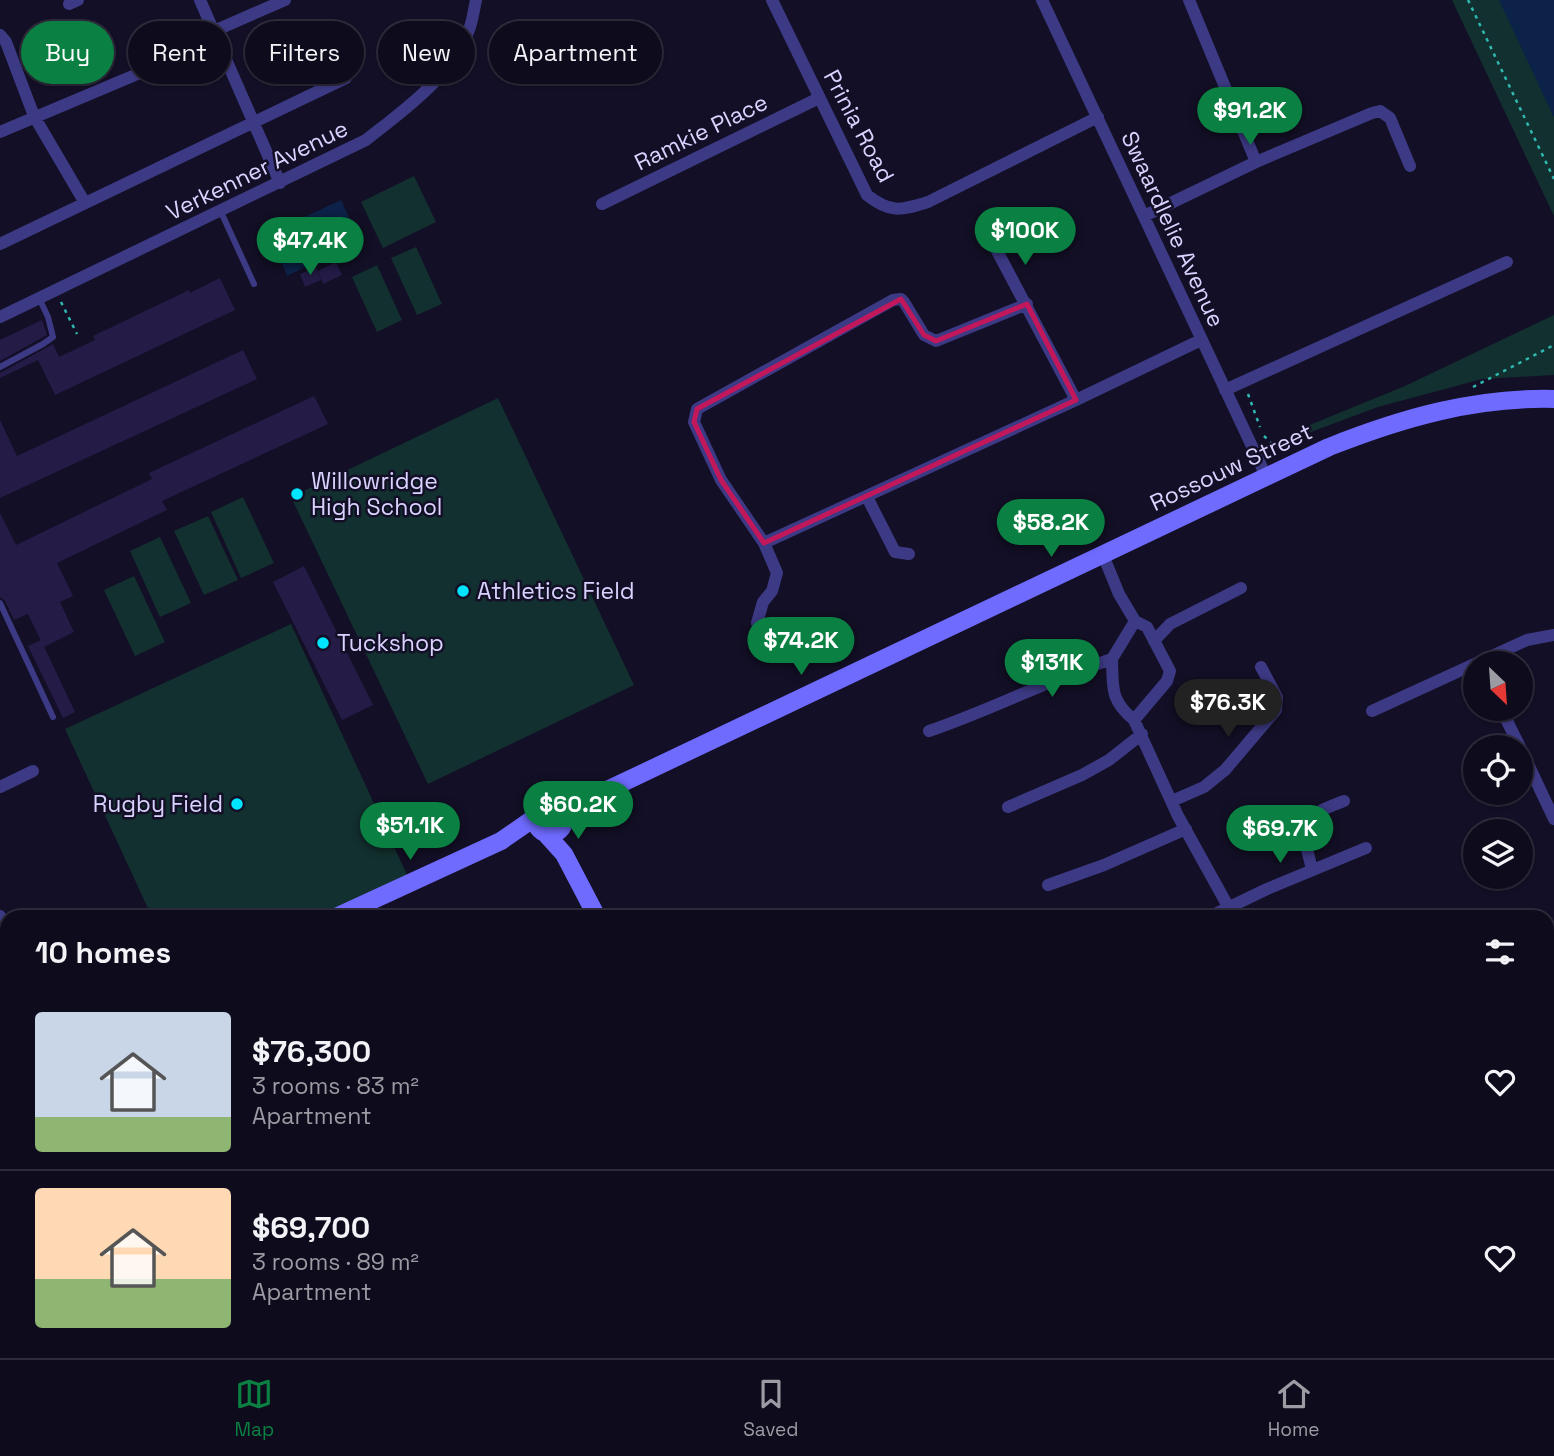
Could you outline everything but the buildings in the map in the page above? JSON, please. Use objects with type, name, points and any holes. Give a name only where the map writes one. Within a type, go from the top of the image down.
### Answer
[{"type":"main road","name":"Rossouw Street","points":[[553,807],[603,792],[1266,476],[1357,436],[1438,410],[1477,403],[1554,399]]},
{"type":"main road","name":"Rossouw Street","points":[[563,824],[603,792]]},
{"type":"main road","points":[[541,827],[545,807],[560,811],[576,875]]},
{"type":"main road","points":[[351,910],[501,841],[541,827],[553,834],[563,824]]},
{"type":"main road","points":[[541,827],[564,854],[594,910]]},
{"type":"street","points":[[200,0],[209,21]]},
{"type":"street","points":[[231,24],[285,0]]},
{"type":"street","name":"Verkenner Avenue","points":[[0,317],[366,140],[420,96],[443,73],[470,27],[476,0]]},
{"type":"street","name":"Prinia Road","points":[[772,0],[867,195],[881,206],[905,209],[928,202],[1098,117]]},
{"type":"street","name":"Swaardlelie Avenue","points":[[1042,0],[1266,476]]},
{"type":"street","points":[[1189,0],[1256,162]]},
{"type":"street","points":[[0,35],[6,42],[34,116],[85,203]]},
{"type":"street","points":[[231,70],[280,183]]},
{"type":"street","points":[[0,132],[128,78]]},
{"type":"street","points":[[0,244],[334,84]]},
{"type":"street","name":"Ramkie Place","points":[[602,204],[818,98]]},
{"type":"street","points":[[1144,216],[1256,162],[1380,111],[1390,118],[1410,166]]},
{"type":"street","points":[[995,247],[1076,400]]},
{"type":"street","points":[[1225,390],[1507,262]]},
{"type":"street","points":[[757,623],[777,573],[764,543],[721,480],[694,422],[697,409],[893,300],[901,299],[924,335],[936,341],[1027,304]]},
{"type":"street","points":[[764,543],[1201,340]]},
{"type":"street","points":[[867,497],[895,552],[909,554]]},
{"type":"street","points":[[1102,555],[1119,594],[1135,621],[1147,627],[1168,662],[1169,676],[1134,720]]},
{"type":"street","points":[[1154,641],[1170,624],[1241,587]]},
{"type":"street","points":[[1135,621],[1112,659],[1115,699],[1119,708],[1134,720],[1142,734],[1172,802],[1229,908]]},
{"type":"street","points":[[1502,651],[1527,639],[1554,635]]},
{"type":"street","points":[[929,731],[1072,672],[1112,659]]},
{"type":"street","points":[[1172,802],[1204,787],[1225,770],[1276,710],[1277,697],[1261,667]]},
{"type":"street","points":[[1372,711],[1463,669]]},
{"type":"street","points":[[1008,807],[1082,775],[1109,760],[1142,734]]},
{"type":"street","points":[[0,787],[33,771]]},
{"type":"street","points":[[1533,775],[1554,819]]},
{"type":"street","points":[[1312,869],[1303,830],[1308,818],[1344,801]]},
{"type":"street","points":[[1048,885],[1104,865],[1186,829]]},
{"type":"street","points":[[1225,910],[1312,869],[1366,848]]},
{"type":"lane","points":[[220,212],[254,284]]},
{"type":"lane","points":[[0,367],[53,337],[39,298]]},
{"type":"lane","points":[[0,603],[53,717]]},
{"type":"path","points":[[1468,0],[1554,179]]},
{"type":"path","points":[[58,296],[77,334]]},
{"type":"path","points":[[1482,387],[1470,388],[1554,345]]},
{"type":"path","points":[[1243,381],[1262,434],[1274,446],[1284,450]]},
{"type":"highlighted area","points":[[901,299],[924,335],[936,341],[1027,304],[1076,400],[764,543],[721,480],[694,422],[697,409]]},
{"type":"green space","points":[[1452,0],[1554,0],[1554,216]]},
{"type":"green space","points":[[414,176],[436,222],[383,248],[361,202]]},
{"type":"green space","points":[[416,247],[442,304],[417,315],[391,258]]},
{"type":"green space","points":[[377,265],[402,320],[377,332],[352,277]]},
{"type":"green space","points":[[1554,315],[1554,375],[1482,379],[1378,407],[1311,432],[1295,431],[1405,386]]},
{"type":"green space","name":"Athletics Field","points":[[498,398],[634,685],[428,784],[291,497]]},
{"type":"green space","points":[[243,497],[274,563],[241,578],[211,512]]},
{"type":"green space","points":[[208,516],[238,580],[204,595],[174,531]]},
{"type":"green space","points":[[160,537],[191,603],[160,617],[130,551]]},
{"type":"green space","points":[[134,576],[165,642],[135,656],[104,590]]},
{"type":"green space","name":"Rugby Field","points":[[291,624],[409,879],[341,910],[149,910],[65,729]]},
{"type":"water","points":[[1499,0],[1554,0],[1554,117],[1548,105]]},
{"type":"water","points":[[341,200],[359,240],[287,276],[270,233]]},
{"type":"place","name":"Willowridge High School","points":[[297,494]]},
{"type":"place","name":"Athletics Field","points":[[463,591]]},
{"type":"place","name":"Tuckshop","points":[[323,643]]},
{"type":"place","name":"Rugby Field","points":[[237,804]]}]
